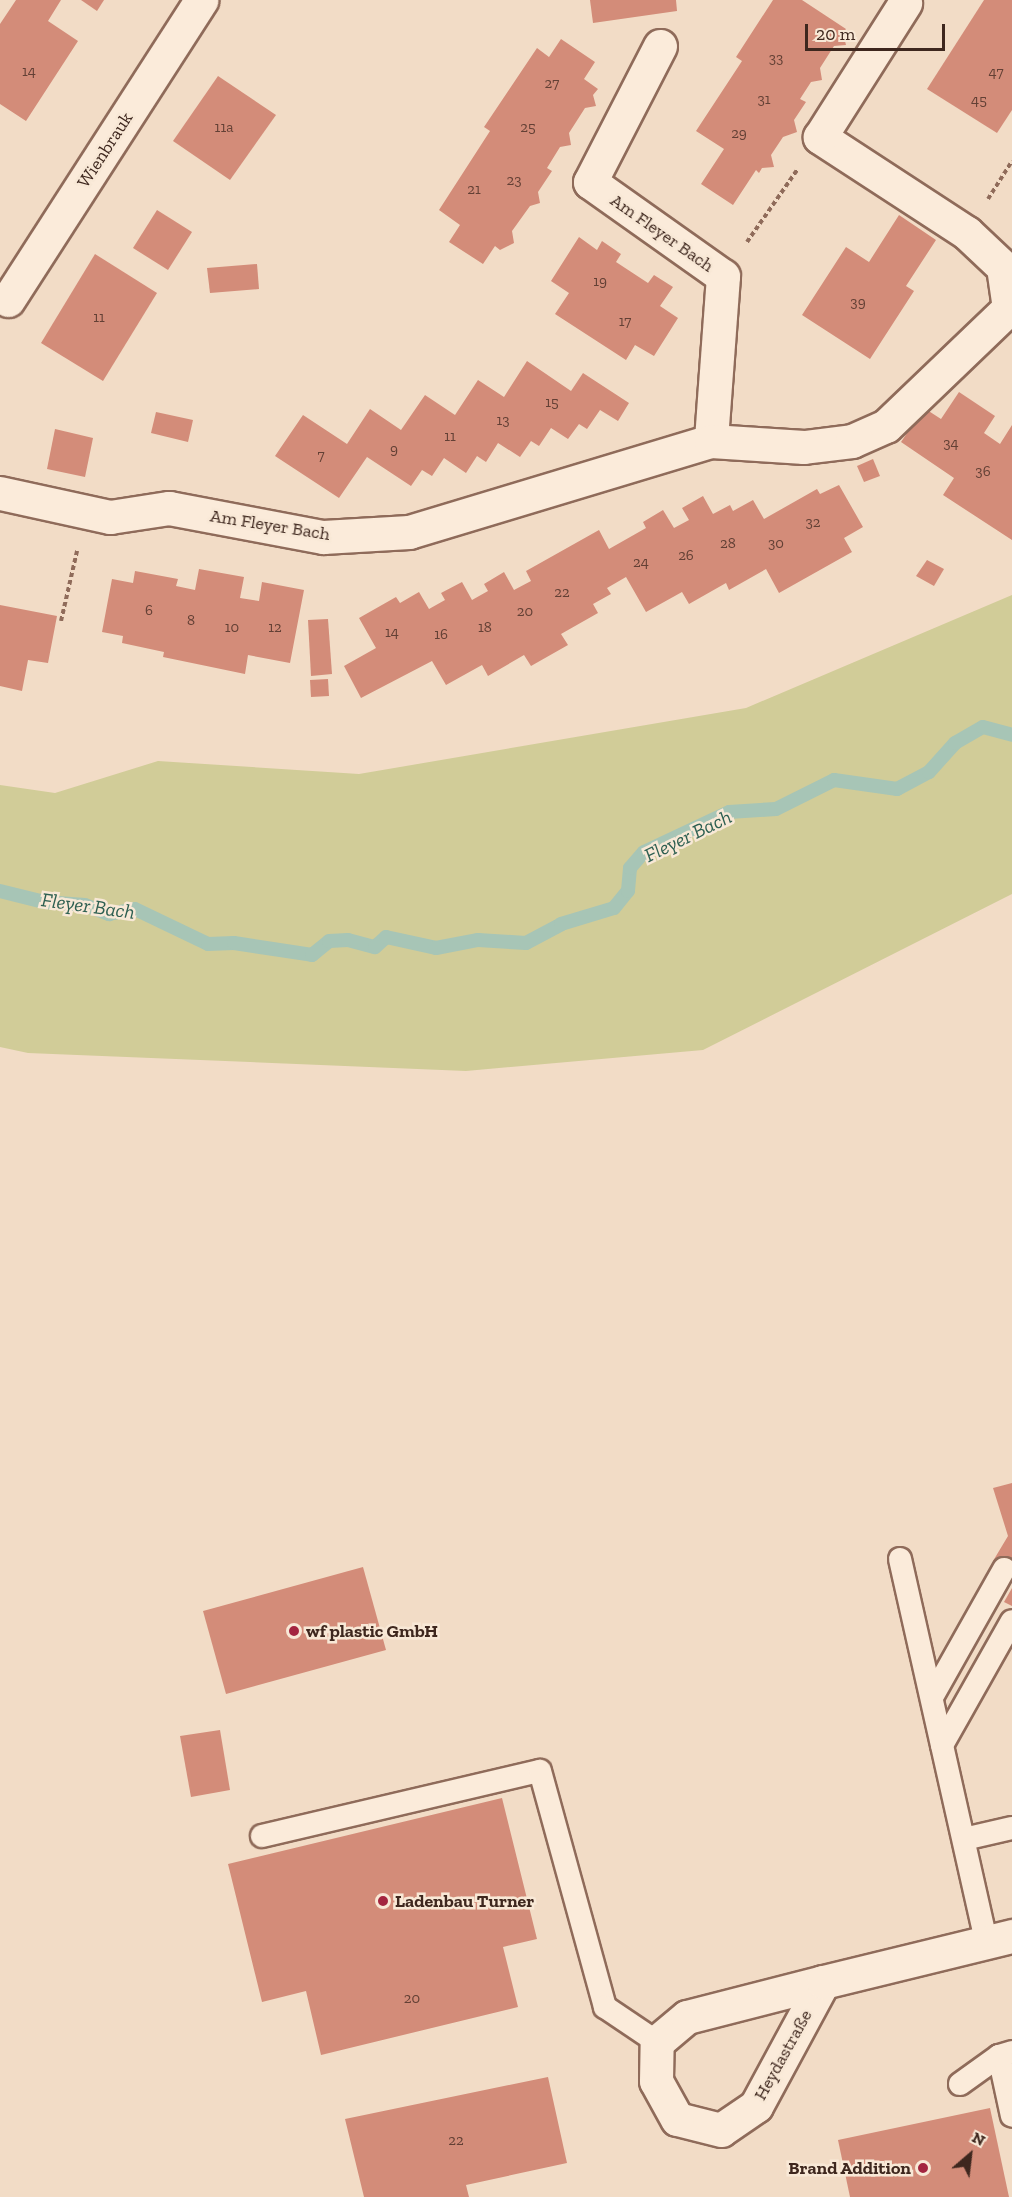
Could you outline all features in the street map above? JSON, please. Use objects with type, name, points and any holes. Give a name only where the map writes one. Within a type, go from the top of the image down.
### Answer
[{"type":"street","name":"Wienbrauk","points":[[8,300],[201,0]]},
{"type":"street","points":[[820,137],[905,3]]},
{"type":"street","name":"Am Fleyer Bach","points":[[660,46],[590,182],[723,276],[711,441]]},
{"type":"street","name":"Am Fleyer Bach","points":[[0,494],[110,517],[169,508],[323,537],[409,532],[711,441],[804,447],[852,441],[886,426],[1010,308],[1003,267],[967,233],[820,137]]},
{"type":"street","name":"Heydastraße","points":[[824,1982],[756,2106],[721,2130],[677,2119],[656,2081],[657,2042],[687,2018],[824,1982],[999,1939]]},
{"type":"lane","points":[[900,1559],[964,1839],[999,1939]]},
{"type":"lane","points":[[932,1697],[1004,1569]]},
{"type":"lane","points":[[942,1745],[1012,1621]]},
{"type":"lane","points":[[262,1836],[540,1771],[605,2007],[657,2042]]},
{"type":"lane","points":[[964,1839],[1012,1828]]},
{"type":"lane","points":[[960,2084],[1005,2054],[1012,2116]]},
{"type":"path","points":[[723,276],[820,137]]},
{"type":"path","points":[[61,621],[86,512]]},
{"type":"shaded area","points":[[1012,595],[1012,894],[703,1050],[466,1071],[28,1053],[0,1047],[0,785],[55,793],[158,761],[359,774],[746,708]]},
{"type":"building","points":[[16,0],[61,0],[48,21],[78,41],[26,121],[0,104],[0,24]]},
{"type":"building","points":[[81,0],[104,0],[97,11]]},
{"type":"building","points":[[590,0],[676,0],[677,11],[593,23]]},
{"type":"building","points":[[773,0],[802,0],[846,29],[843,33],[846,45],[834,46],[820,68],[822,80],[811,82],[800,99],[806,102],[794,120],[797,132],[783,137],[771,155],[774,167],[762,168],[759,173],[756,170],[733,205],[701,184],[724,149],[696,131],[742,61],[736,57]]},
{"type":"building","points":[[984,0],[1012,0],[1012,110],[997,133],[927,89]]},
{"type":"building","points":[[561,39],[595,62],[584,79],[598,89],[593,95],[596,106],[585,108],[569,133],[571,145],[560,147],[547,168],[552,171],[538,192],[540,203],[530,206],[512,231],[514,243],[500,250],[495,246],[483,264],[449,242],[460,225],[439,210],[490,131],[484,127],[537,48],[549,57]]},
{"type":"building","points":[[218,76],[276,115],[230,180],[173,141]]},
{"type":"building","points":[[157,210],[192,232],[168,270],[133,248]]},
{"type":"building","points":[[899,215],[936,240],[906,286],[914,291],[870,359],[802,315],[846,247],[869,262]]},
{"type":"building","points":[[579,237],[597,250],[602,241],[621,254],[616,262],[648,283],[654,275],[673,287],[660,306],[678,318],[654,356],[635,345],[626,360],[555,314],[569,293],[551,281]]},
{"type":"building","points":[[95,254],[157,293],[103,381],[41,343]]},
{"type":"building","points":[[257,264],[259,289],[210,293],[207,268]]},
{"type":"building","points":[[527,361],[571,391],[583,373],[629,403],[618,421],[600,410],[587,429],[579,424],[568,439],[551,428],[539,446],[531,441],[520,457],[498,443],[486,462],[477,456],[466,473],[444,458],[432,476],[422,470],[411,486],[367,457],[339,498],[275,456],[303,415],[347,444],[370,409],[401,430],[425,395],[455,415],[478,380],[504,397]]},
{"type":"building","points":[[959,392],[995,416],[984,433],[1000,444],[1012,425],[1012,540],[943,495],[954,478],[901,442],[924,408],[941,419]]},
{"type":"building","points":[[156,412],[193,420],[188,442],[151,433]]},
{"type":"building","points":[[55,429],[93,438],[85,477],[47,469]]},
{"type":"building","points":[[873,459],[880,476],[864,482],[857,466]]},
{"type":"building","points":[[839,485],[863,527],[844,538],[852,552],[779,593],[766,569],[729,590],[726,583],[689,604],[682,592],[646,612],[626,577],[607,588],[611,594],[593,604],[598,613],[561,634],[568,645],[531,666],[524,655],[488,676],[482,665],[446,685],[432,661],[361,698],[344,666],[376,648],[359,618],[396,597],[400,603],[419,592],[429,609],[445,600],[441,593],[462,582],[472,600],[488,591],[484,584],[504,572],[514,590],[531,581],[526,571],[599,530],[609,549],[646,528],[643,522],[663,510],[674,528],[689,520],[682,508],[703,496],[713,514],[730,505],[733,511],[753,500],[764,519],[817,489],[820,494]]},
{"type":"building","points":[[927,560],[944,569],[934,586],[916,576]]},
{"type":"building","points":[[199,569],[244,577],[240,598],[259,601],[262,582],[304,590],[290,663],[248,655],[245,674],[163,657],[164,652],[122,643],[123,636],[102,632],[112,579],[133,583],[135,571],[178,579],[176,586],[195,590]]},
{"type":"building","points":[[0,605],[57,616],[48,663],[28,660],[22,691],[0,686]]},
{"type":"building","points":[[328,619],[332,674],[311,676],[308,620]]},
{"type":"building","points":[[328,679],[329,696],[311,697],[310,680]]},
{"type":"building","points":[[1012,1483],[1012,1574],[993,1561],[1008,1536],[993,1488]]},
{"type":"building","name":"wf plastic GmbH","points":[[363,1567],[386,1650],[226,1694],[203,1611]]},
{"type":"building","points":[[1012,1588],[1012,1606],[1004,1602]]},
{"type":"building","points":[[220,1730],[230,1790],[191,1797],[180,1736]]},
{"type":"building","name":"Ladenbau Turner","points":[[502,1798],[537,1939],[503,1947],[518,2007],[321,2055],[306,1991],[262,2002],[228,1864]]},
{"type":"building","points":[[548,2077],[567,2163],[466,2185],[469,2197],[364,2197],[345,2119]]},
{"type":"building","name":"Brand Addition","points":[[990,2108],[1009,2197],[850,2197],[838,2140]]},
{"type":"waterway","name":"Fleyer Bach","points":[[0,891],[44,902],[85,905],[109,914],[135,909],[208,944],[234,943],[312,955],[329,941],[348,940],[375,947],[386,937],[436,948],[478,940],[526,943],[561,924],[614,908],[628,891],[630,868],[644,852],[729,812],[776,809],[834,780],[897,789],[929,772],[955,743],[983,727],[1012,735]]},
{"type":"place","name":"wf plastic GmbH","points":[[294,1631]]},
{"type":"place","name":"Ladenbau Turner","points":[[383,1901]]},
{"type":"place","name":"Brand Addition","points":[[923,2168]]}]
